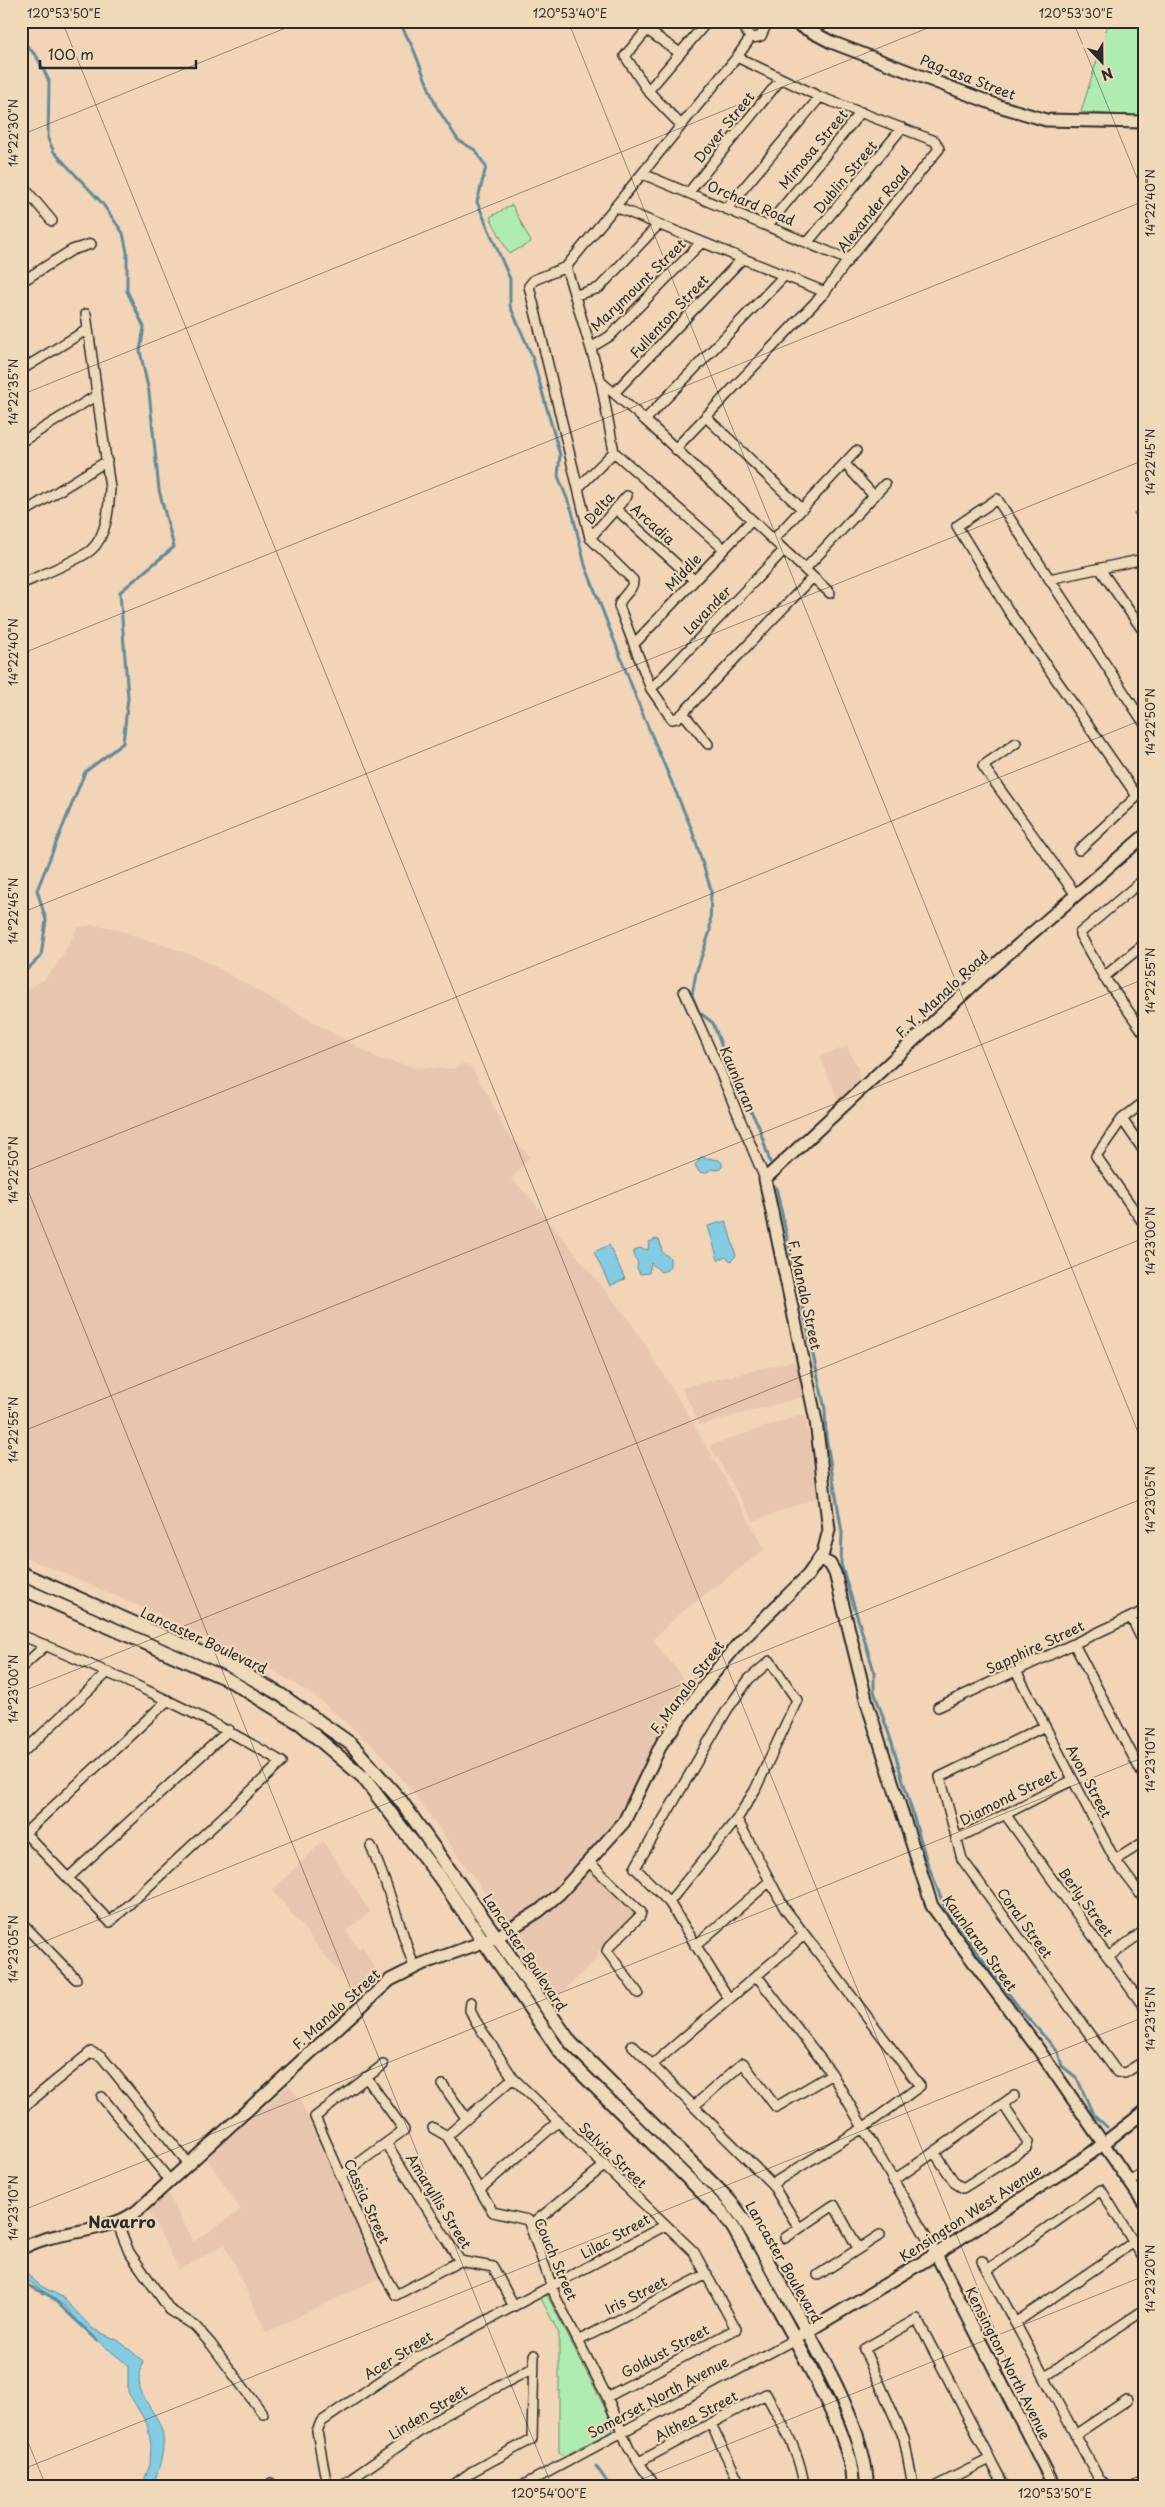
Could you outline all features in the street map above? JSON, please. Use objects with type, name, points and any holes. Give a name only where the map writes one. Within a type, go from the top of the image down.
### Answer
[{"type":"main road","name":"Lancaster Boulevard","points":[[21,1573],[231,1666],[281,1695],[351,1744],[401,1801],[571,2043],[734,2205],[807,2332],[858,2438],[866,2486]]},
{"type":"main road","name":"Lancaster Boulevard","points":[[21,1588],[230,1680],[301,1724],[364,1777],[440,1878],[560,2052],[723,2213],[734,2229],[795,2339],[839,2427],[850,2462],[853,2486]]},
{"type":"street","points":[[749,21],[745,28],[751,37]]},
{"type":"street","points":[[751,37],[761,36],[768,21]]},
{"type":"street","name":"Pag-asa Street","points":[[791,21],[831,42],[999,106],[1046,120],[1144,122]]},
{"type":"street","points":[[648,91],[705,24]]},
{"type":"street","points":[[680,53],[650,30],[644,32],[625,56],[648,91],[681,125]]},
{"type":"street","points":[[751,37],[737,58],[566,267],[534,280],[529,286],[590,538],[634,583],[620,602],[620,606],[651,689],[672,718],[677,718],[683,713],[813,577]]},
{"type":"street","name":"Alexander Road","points":[[675,449],[826,292],[848,260],[938,150],[939,146],[935,141],[820,97],[737,58]]},
{"type":"street","name":"Dover Street","points":[[689,192],[781,79]]},
{"type":"street","points":[[727,208],[820,97]]},
{"type":"street","name":"Mimosa Street","points":[[768,226],[861,112]]},
{"type":"street","name":"Dublin Street","points":[[808,242],[902,128]]},
{"type":"street","name":"Orchard Road","points":[[643,174],[848,260]]},
{"type":"street","points":[[21,184],[52,221]]},
{"type":"street","points":[[21,200],[30,194]]},
{"type":"street","points":[[616,207],[826,292]]},
{"type":"street","points":[[576,295],[599,288],[658,225]]},
{"type":"street","name":"Marymount Street","points":[[592,346],[610,336],[702,242]]},
{"type":"street","points":[[21,282],[72,250],[91,244]]},
{"type":"street","name":"Fullenton Street","points":[[615,392],[742,259]]},
{"type":"street","points":[[566,267],[592,346],[614,452],[724,549]]},
{"type":"street","points":[[645,420],[784,276]]},
{"type":"street","points":[[22,583],[91,550],[101,535],[110,497],[107,461],[86,314]]},
{"type":"street","points":[[21,370],[88,329]]},
{"type":"street","points":[[601,382],[615,392],[830,593]]},
{"type":"street","points":[[21,442],[97,395]]},
{"type":"street","points":[[706,417],[802,509]]},
{"type":"street","points":[[578,488],[614,452]]},
{"type":"street","points":[[773,540],[856,452]]},
{"type":"street","points":[[21,514],[107,461]]},
{"type":"street","points":[[846,464],[874,496]]},
{"type":"street","points":[[805,569],[885,484]]},
{"type":"street","name":"Delta","points":[[590,538],[627,496]]},
{"type":"street","points":[[1079,850],[1140,793],[1008,610],[957,526],[997,499],[1144,723]]},
{"type":"street","name":"Arcadia","points":[[616,509],[694,580]]},
{"type":"street","name":"Middle","points":[[634,644],[752,520]]},
{"type":"street","name":"Lavander","points":[[651,689],[784,550]]},
{"type":"street","points":[[1049,579],[1100,570],[1144,559]]},
{"type":"street","points":[[1100,570],[1144,632]]},
{"type":"street","points":[[683,713],[708,744]]},
{"type":"street","points":[[1016,743],[983,766],[1076,895]]},
{"type":"street","name":"F. Y. Manalo Road","points":[[765,1179],[987,972],[1144,836]]},
{"type":"street","points":[[1144,879],[1080,933],[1104,977],[1144,1033]]},
{"type":"street","points":[[1104,977],[1144,944]]},
{"type":"street","name":"Kaunlaran","points":[[684,991],[720,1069],[765,1179]]},
{"type":"street","points":[[1144,1102],[1122,1119],[1096,1156],[1144,1224]]},
{"type":"street","points":[[1122,1119],[1144,1151]]},
{"type":"street","name":"F. Manalo Street","points":[[21,2249],[34,2242],[61,2234],[116,2222],[137,2211],[390,1980],[414,1967],[497,1937],[539,1911],[589,1862],[624,1822],[662,1743],[715,1672],[738,1644],[808,1575],[820,1559],[828,1530],[816,1421],[765,1179]]},
{"type":"street","name":"Kaunlaran Street","points":[[820,1559],[830,1564],[835,1573],[868,1703],[932,1906],[1022,2026],[1105,2143],[1144,2203]]},
{"type":"street","name":"Sapphire Street","points":[[938,1707],[1144,1611]]},
{"type":"street","points":[[1131,1618],[1144,1644]]},
{"type":"street","points":[[21,1635],[168,1700],[229,1730],[282,1762],[110,1922],[23,1831],[168,1700]]},
{"type":"street","points":[[1074,1644],[1144,1778]]},
{"type":"street","points":[[21,1668],[46,1646]]},
{"type":"street","points":[[670,1902],[737,1819],[755,1790],[797,1700],[770,1661],[749,1679],[726,1710],[635,1868],[670,1902],[729,1999]]},
{"type":"street","name":"Avon Street","points":[[1016,1671],[1115,1860],[1144,1900]]},
{"type":"street","points":[[21,1754],[108,1672]]},
{"type":"street","name":"Coral Street","points":[[1045,1726],[940,1777],[956,1839],[962,1859],[1117,2072],[1125,2073],[1144,2061]]},
{"type":"street","points":[[68,1878],[229,1730]]},
{"type":"street","name":"Diamond Street","points":[[956,1839],[1073,1780]]},
{"type":"street","name":"Berly Street","points":[[1006,1814],[1144,2007]]},
{"type":"street","points":[[737,1819],[785,1909],[920,2086],[863,2128],[772,2184]]},
{"type":"street","points":[[1115,1860],[1144,1842]]},
{"type":"street","points":[[371,1846],[392,1898],[414,1967]]},
{"type":"street","points":[[589,1862],[641,1912],[640,1916],[607,1951],[638,1993]]},
{"type":"street","points":[[696,1946],[770,1881]]},
{"type":"street","points":[[21,1922],[76,1979]]},
{"type":"street","points":[[1108,1957],[1144,1931]]},
{"type":"street","points":[[652,2065],[804,1935]]},
{"type":"street","points":[[757,1976],[832,2074],[936,2254]]},
{"type":"street","name":"Salvia Street","points":[[471,2002],[470,2010],[475,2020],[513,2078],[694,2252],[736,2329]]},
{"type":"street","points":[[632,2045],[772,2184],[799,2228]]},
{"type":"street","points":[[21,2109],[91,2052],[101,2056],[189,2164]]},
{"type":"street","points":[[694,2106],[743,2064],[776,2107],[832,2074]]},
{"type":"street","points":[[341,2176],[404,2130],[366,2077],[383,2065]]},
{"type":"street","name":"Cassia Street","points":[[366,2077],[315,2117],[385,2276],[396,2295],[460,2260]]},
{"type":"street","points":[[446,2136],[513,2078]]},
{"type":"street","points":[[443,2085],[466,2118]]},
{"type":"street","points":[[893,2181],[1014,2096]]},
{"type":"street","points":[[102,2097],[170,2181]]},
{"type":"street","points":[[934,2152],[956,2183],[963,2188],[1026,2148],[1028,2142],[1003,2104]]},
{"type":"street","name":"Kensington West Avenue","points":[[807,2332],[936,2254],[1105,2143],[1144,2112]]},
{"type":"street","points":[[480,2189],[559,2121]]},
{"type":"street","name":"Couch Street","points":[[433,2128],[446,2136],[493,2212],[523,2217],[530,2226],[551,2287],[638,2462],[655,2486]]},
{"type":"street","name":"Amaryllis Street","points":[[386,2143],[460,2260],[493,2267],[513,2305]]},
{"type":"street","points":[[530,2226],[605,2165]]},
{"type":"street","points":[[1130,2182],[1144,2173]]},
{"type":"street","points":[[987,2270],[1101,2190],[1144,2259]]},
{"type":"street","points":[[785,2238],[834,2205],[858,2248]]},
{"type":"street","points":[[116,2222],[129,2252],[170,2310],[195,2326],[211,2344],[263,2414]]},
{"type":"street","name":"Lilac Street","points":[[551,2287],[666,2225]]},
{"type":"street","points":[[818,2275],[880,2235]]},
{"type":"street","points":[[1015,2323],[1134,2242]]},
{"type":"street","name":"Kensington North Avenue","points":[[936,2254],[1054,2486]]},
{"type":"street","points":[[982,2261],[1099,2479],[1106,2486]]},
{"type":"street","name":"Iris Street","points":[[578,2341],[707,2274]]},
{"type":"street","name":"Acer Street","points":[[327,2486],[318,2431],[321,2422],[406,2363],[513,2305],[551,2287]]},
{"type":"street","points":[[1044,2377],[1144,2310]]},
{"type":"street","points":[[913,2486],[904,2438],[864,2349],[917,2319],[1004,2486]]},
{"type":"street","name":"Goldust Street","points":[[607,2397],[736,2329]]},
{"type":"street","name":"Somerset North Avenue","points":[[522,2486],[807,2332]]},
{"type":"street","points":[[452,2486],[473,2471],[532,2439],[534,2355]]},
{"type":"street","name":"Linden Street","points":[[341,2486],[439,2418],[533,2368]]},
{"type":"street","name":"Althea Street","points":[[638,2462],[766,2394],[794,2445],[802,2468],[804,2486]]},
{"type":"street","points":[[1075,2434],[1127,2400]]},
{"type":"street","points":[[711,2424],[741,2486]]},
{"type":"street","points":[[936,2486],[990,2459]]},
{"type":"street","points":[[1134,2486],[1144,2479]]},
{"type":"shaded area","points":[[93,925],[109,927],[198,957],[379,1059],[413,1067],[453,1069],[463,1064],[470,1066],[489,1097],[505,1131],[530,1157],[511,1179],[526,1193],[630,1321],[683,1406],[765,1549],[678,1615],[653,1640],[692,1690],[655,1743],[622,1812],[573,1871],[522,1916],[508,1925],[413,1792],[384,1756],[322,1701],[278,1673],[155,1613],[21,1555],[21,992],[45,979],[55,968],[79,927]]},
{"type":"shaded area","points":[[847,1047],[858,1068],[860,1086],[839,1103],[820,1056]]},
{"type":"shaded area","points":[[797,1360],[806,1396],[700,1425],[682,1388]]},
{"type":"shaded area","points":[[805,1414],[813,1467],[821,1496],[754,1521],[710,1445]]},
{"type":"shaded area","points":[[323,1841],[370,1912],[346,1931],[358,1949],[362,1946],[381,1978],[360,1999],[273,1890]]},
{"type":"shaded area","points":[[596,1864],[641,1909],[597,1953],[596,1960],[554,2000],[513,1942],[515,1935],[564,1896]]},
{"type":"shaded area","points":[[289,2086],[299,2098],[379,2278],[266,2332],[225,2244],[179,2270],[148,2209],[167,2192],[193,2242],[241,2210],[206,2157]]},
{"type":"green space","points":[[1109,21],[1144,21],[1144,117],[1081,112]]},
{"type":"green space","points":[[512,205],[531,242],[509,254],[490,217]]},
{"type":"green space","points":[[547,2295],[613,2424],[611,2431],[564,2456],[559,2452],[559,2334],[541,2298]]},
{"type":"water","points":[[701,1157],[719,1160],[722,1163],[722,1167],[718,1170],[711,1169],[706,1173],[699,1172],[695,1165]]},
{"type":"water","points":[[726,1221],[736,1256],[731,1261],[726,1257],[718,1260],[708,1226]]},
{"type":"water","points":[[656,1239],[660,1241],[662,1252],[670,1258],[670,1266],[667,1270],[661,1272],[651,1263],[649,1273],[640,1274],[637,1268],[638,1262],[634,1257],[634,1251],[639,1248],[648,1250],[649,1242]]},
{"type":"water","points":[[609,1245],[625,1279],[610,1286],[594,1252]]},
{"type":"water","points":[[21,2269],[41,2286],[62,2297],[93,2329],[119,2341],[143,2361],[139,2379],[140,2388],[158,2421],[163,2435],[162,2454],[153,2486],[142,2486],[150,2465],[151,2444],[147,2424],[128,2392],[128,2365],[88,2333],[66,2307],[27,2280],[21,2279]]},
{"type":"waterway","points":[[399,21],[413,48],[436,106],[458,140],[475,150],[486,167],[477,202],[510,279],[510,306],[532,356],[560,455],[558,476],[572,511],[585,565],[641,710],[692,830],[711,890],[710,931],[696,973],[692,995],[699,1012],[713,1023],[736,1085],[758,1124],[770,1162]]},
{"type":"waterway","points":[[21,39],[37,57],[49,81],[48,139],[54,152],[102,203],[123,233],[127,252],[127,291],[144,327],[140,351],[149,392],[159,490],[174,547],[120,592],[128,698],[123,743],[85,772],[37,890],[46,920],[41,956],[21,975]]},
{"type":"waterway","points":[[1135,513],[1144,525]]},
{"type":"waterway","points":[[776,1187],[825,1409],[826,1437],[842,1532],[841,1564],[874,1671],[874,1691],[891,1740],[927,1862],[946,1911],[1020,2009],[1058,2052],[1062,2066],[1077,2078],[1093,2114],[1107,2127]]},
{"type":"waterway","points":[[1113,2146],[1130,2173]]},
{"type":"waterway","points":[[21,2282],[50,2296],[97,2340]]},
{"type":"waterway","points":[[596,2466],[610,2486]]},
{"type":"district","name":"Navarro","points":[[122,2221]]}]
